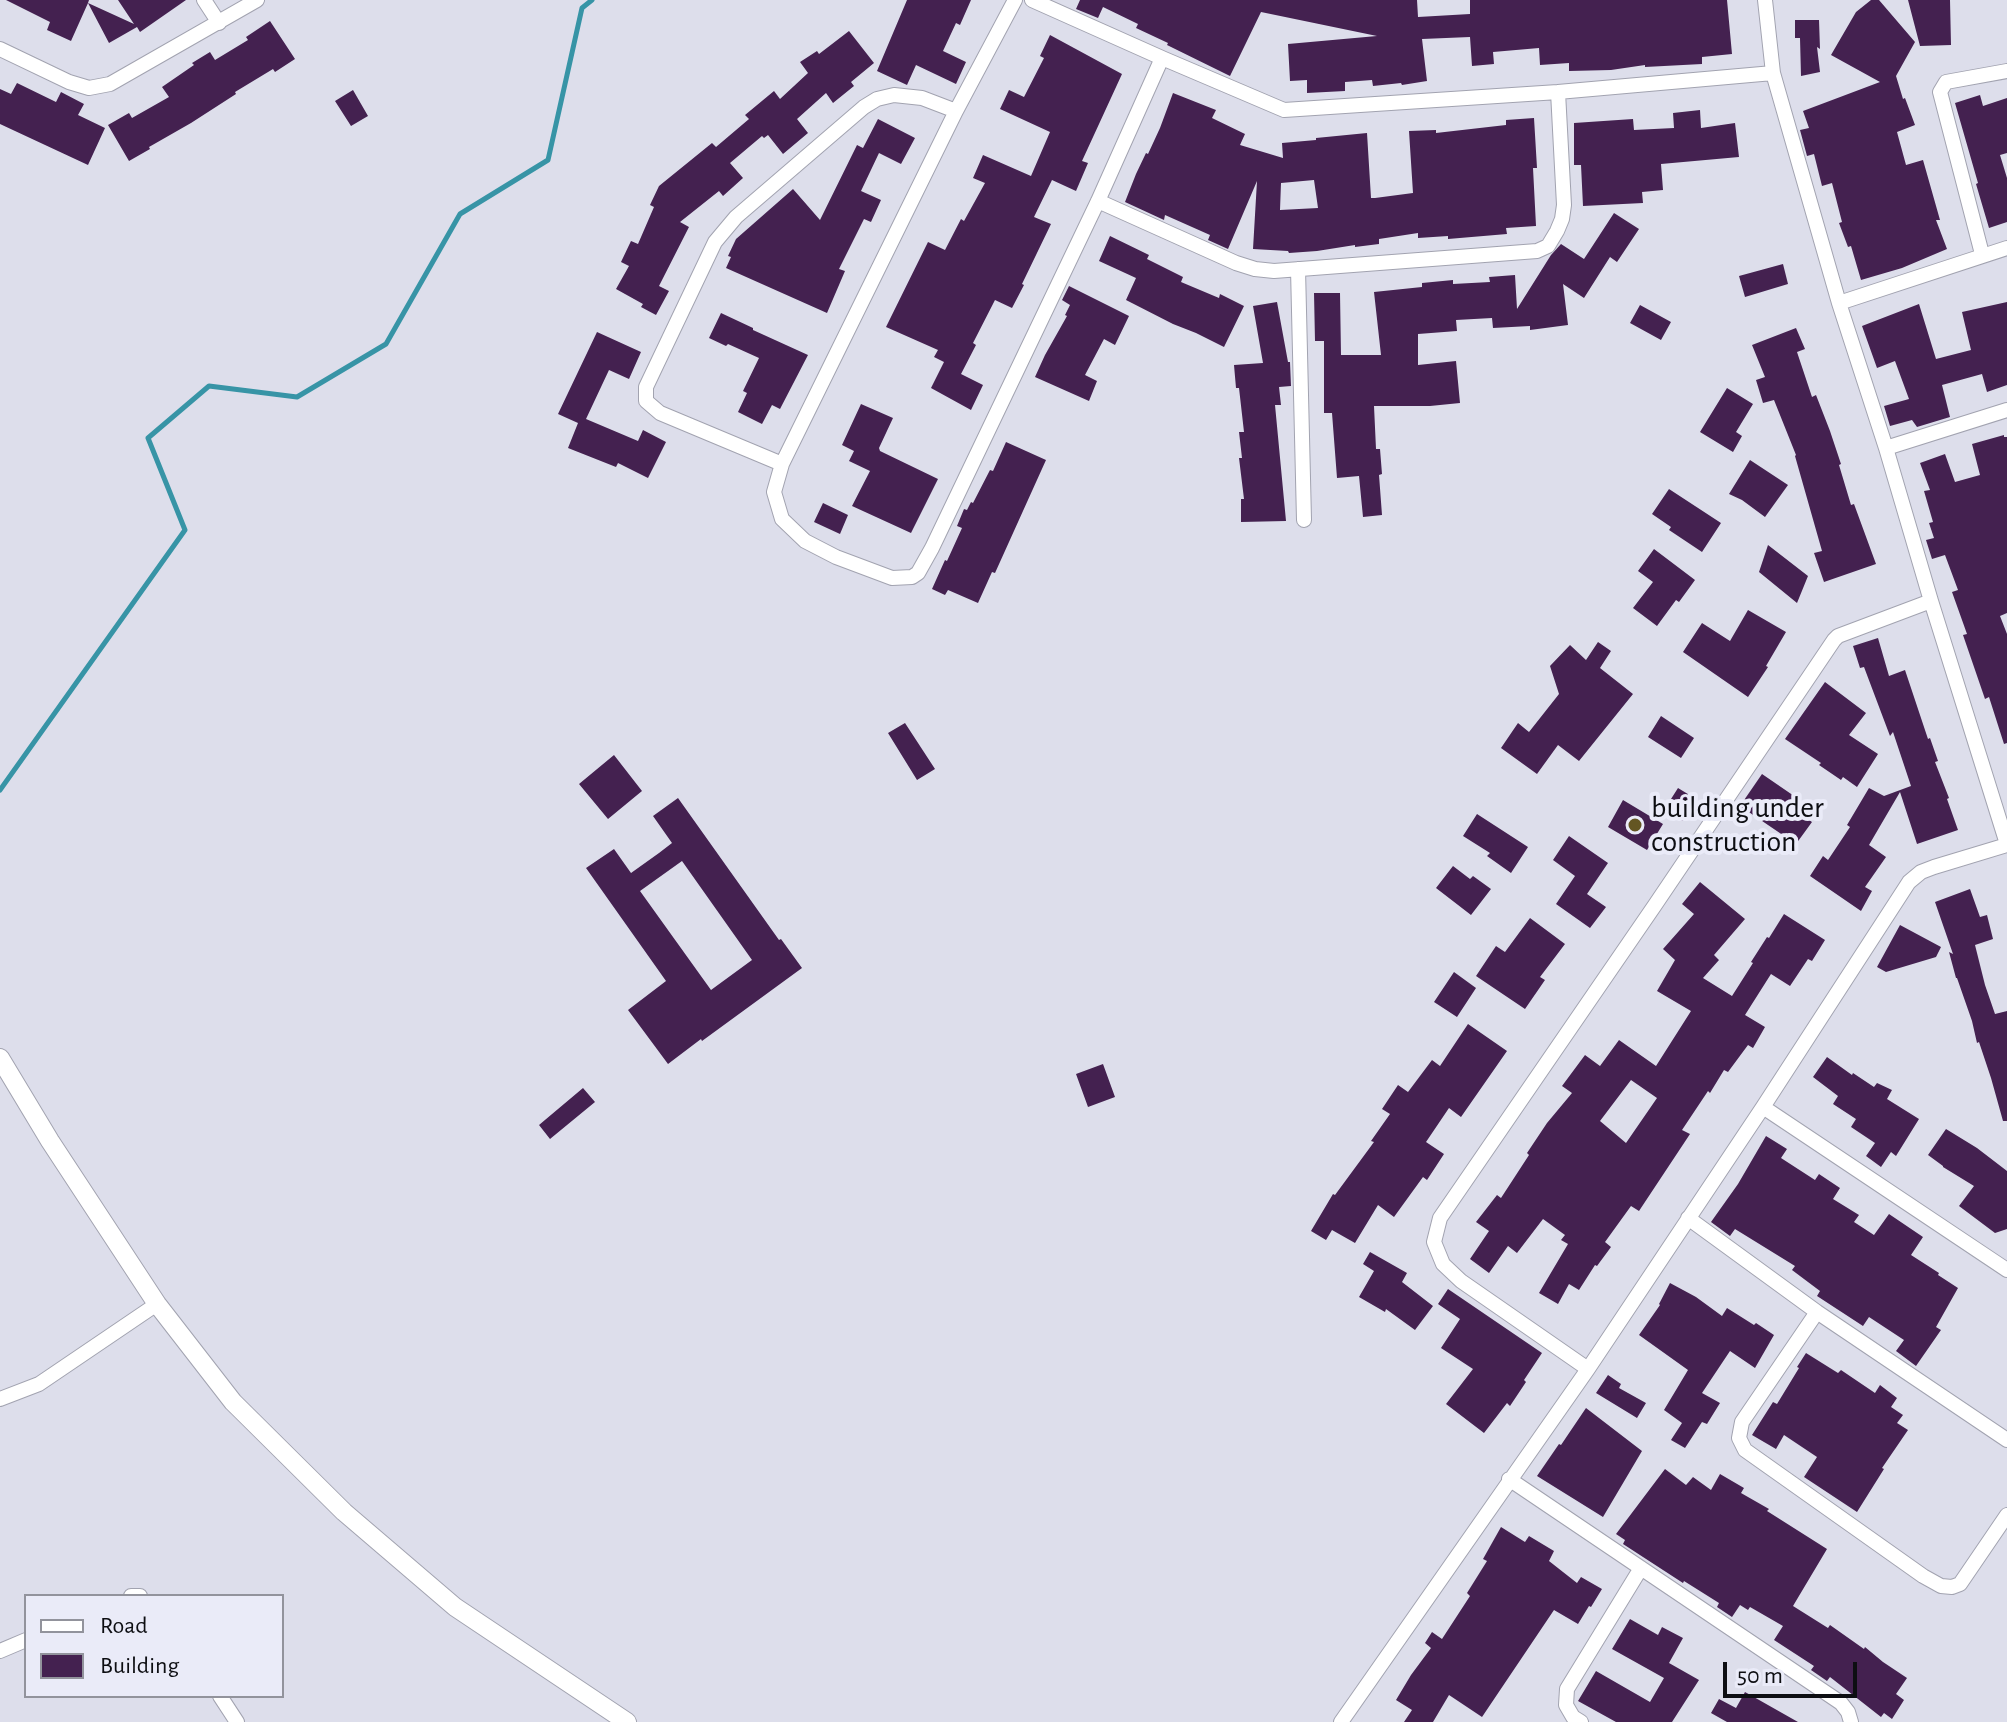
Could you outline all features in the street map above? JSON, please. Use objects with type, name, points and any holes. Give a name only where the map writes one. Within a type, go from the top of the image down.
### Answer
[{"type":"street","points":[[204,0],[219,23]]},
{"type":"street","points":[[0,49],[69,82],[89,88],[110,84],[257,0]]},
{"type":"street","points":[[1015,0],[956,111],[782,464],[774,492],[782,519],[805,541],[836,557],[892,578],[912,577],[918,573],[1098,201],[1162,58]]},
{"type":"street","points":[[1032,0],[1284,110],[1558,92],[1773,73]]},
{"type":"street","points":[[1341,1722],[1588,1369],[1909,882],[1921,872],[2007,844],[1839,303],[1773,73],[1765,0]]},
{"type":"street","points":[[1982,254],[1940,92],[1946,82],[2007,71]]},
{"type":"street","points":[[1098,201],[1255,269],[1274,271],[1537,251],[1548,246],[1557,231],[1564,205],[1558,92]]},
{"type":"street","points":[[782,464],[660,413],[646,401],[646,387],[715,242],[736,217],[877,99],[894,95],[922,98],[956,111]]},
{"type":"street","points":[[1839,303],[2007,248]]},
{"type":"street","points":[[1298,269],[1304,520]]},
{"type":"street","points":[[1886,448],[2007,410]]},
{"type":"street","points":[[1588,1369],[1461,1281],[1443,1264],[1434,1242],[1440,1218],[1834,640],[1931,601]]},
{"type":"street","points":[[0,1058],[50,1141],[157,1304],[233,1402],[344,1512],[455,1607],[613,1719]]},
{"type":"street","points":[[1763,1107],[2007,1270]]},
{"type":"street","points":[[1688,1218],[1817,1312],[2007,1440]]},
{"type":"street","points":[[0,1399],[39,1384],[157,1304]]},
{"type":"street","points":[[1817,1312],[1742,1422],[1739,1438],[1745,1450],[1941,1586],[1960,1584],[2007,1515]]},
{"type":"street","points":[[1509,1479],[1841,1703],[1851,1722]]},
{"type":"street","points":[[1581,1722],[1573,1717],[1566,1705],[1567,1689],[1641,1568]]},
{"type":"street","points":[[0,1651],[24,1641]]},
{"type":"street","points":[[221,1698],[237,1722]]},
{"type":"building","points":[[6,0],[89,0],[71,41],[47,30],[50,22]]},
{"type":"building","points":[[118,0],[186,0],[140,32],[137,27],[109,43],[88,3],[134,24]]},
{"type":"building","points":[[907,0],[971,0],[943,51],[966,62],[956,84],[916,65],[907,85],[877,71]]},
{"type":"building","points":[[1080,0],[1417,0],[1418,17],[1470,14],[1470,0],[1727,0],[1732,54],[1702,57],[1702,64],[1569,71],[1569,63],[1540,65],[1539,48],[1493,52],[1494,64],[1472,66],[1470,37],[1422,39],[1427,81],[1373,86],[1372,80],[1345,82],[1345,91],[1307,93],[1307,80],[1290,81],[1288,44],[1377,36],[1261,12],[1230,76],[1167,45],[1136,28],[1138,24],[1103,7],[1098,18],[1076,9]]},
{"type":"building","points":[[1871,0],[1879,0],[1915,42],[1896,76],[1915,125],[1897,132],[1906,165],[1923,160],[1940,220],[1936,220],[1947,249],[1902,268],[1861,280],[1851,246],[1848,247],[1839,223],[1842,222],[1832,183],[1822,186],[1814,154],[1807,156],[1800,130],[1809,128],[1803,111],[1880,82],[1831,55],[1856,12]]},
{"type":"building","points":[[1908,0],[1950,0],[1951,45],[1920,46]]},
{"type":"building","points":[[1795,20],[1819,20],[1820,49],[1817,47],[1820,72],[1801,76],[1800,38],[1795,38]]},
{"type":"building","points":[[270,21],[295,59],[235,92],[129,161],[108,125],[129,113],[132,118],[169,97],[162,87],[194,65],[192,63],[210,52],[215,60],[248,40],[246,37]]},
{"type":"building","points":[[849,31],[874,63],[851,82],[854,86],[833,103],[826,93],[797,119],[808,133],[783,154],[768,135],[762,136],[730,163],[743,178],[723,196],[719,191],[680,222],[689,227],[659,286],[669,291],[656,315],[616,289],[629,266],[621,262],[631,241],[638,244],[654,207],[650,205],[659,186],[712,143],[716,147],[749,119],[745,115],[774,91],[780,99],[808,73],[800,62],[817,51],[819,54]]},
{"type":"building","points":[[1050,35],[1122,74],[1082,161],[1088,163],[1076,191],[1052,180],[1034,217],[1051,224],[1012,308],[995,300],[973,343],[976,345],[961,374],[983,385],[971,410],[931,388],[944,362],[934,357],[938,350],[886,327],[928,242],[945,250],[961,219],[964,221],[985,183],[973,178],[983,155],[1031,176],[1050,132],[1000,109],[1009,90],[1024,97],[1044,58],[1040,56]]},
{"type":"building","points":[[17,83],[56,102],[61,92],[84,104],[78,115],[105,128],[88,165],[0,124],[0,89],[11,94]]},
{"type":"building","points":[[353,90],[368,116],[351,126],[335,101]]},
{"type":"building","points":[[1173,93],[1216,110],[1212,118],[1245,134],[1240,145],[1283,158],[1282,143],[1367,133],[1371,198],[1375,198],[1413,193],[1409,131],[1436,130],[1436,133],[1506,125],[1506,120],[1534,118],[1536,226],[1506,228],[1507,234],[1448,239],[1448,236],[1418,238],[1418,233],[1379,239],[1379,244],[1317,251],[1289,253],[1253,249],[1257,181],[1228,249],[1208,240],[1210,235],[1165,215],[1164,220],[1125,202]],"holes":[[[1314,180],[1318,208],[1280,210],[1281,183]]]},
{"type":"building","points":[[1980,95],[1983,106],[2007,98],[2007,153],[2000,155],[2007,178],[2007,222],[1989,228],[1955,103]]},
{"type":"building","points":[[1700,110],[1701,128],[1735,123],[1739,157],[1661,164],[1663,190],[1642,192],[1643,203],[1583,206],[1581,165],[1574,165],[1574,123],[1633,119],[1634,130],[1674,128],[1673,113]]},
{"type":"building","points":[[878,119],[915,138],[901,164],[879,153],[861,191],[881,200],[871,222],[864,219],[839,269],[845,271],[827,313],[726,268],[736,239],[793,189],[820,220],[857,145],[863,148]]},
{"type":"building","points":[[1614,213],[1639,229],[1617,262],[1610,257],[1584,298],[1563,284],[1568,325],[1530,330],[1530,326],[1493,328],[1492,318],[1456,320],[1457,331],[1418,334],[1418,365],[1456,361],[1460,403],[1374,406],[1376,449],[1380,449],[1382,474],[1379,475],[1382,515],[1363,517],[1359,476],[1337,478],[1332,413],[1324,413],[1324,341],[1315,341],[1314,293],[1340,293],[1341,355],[1381,355],[1374,292],[1453,280],[1453,284],[1490,282],[1489,277],[1515,275],[1517,309],[1561,244],[1584,259]]},
{"type":"building","points":[[1110,236],[1149,255],[1147,259],[1183,277],[1181,282],[1219,298],[1220,294],[1244,306],[1224,347],[1126,300],[1136,278],[1099,261]]},
{"type":"building","points":[[1783,264],[1788,284],[1745,297],[1739,276]]},
{"type":"building","points":[[1069,286],[1129,316],[1115,345],[1104,339],[1085,375],[1097,381],[1089,401],[1035,377],[1067,316],[1070,305],[1062,300]]},
{"type":"building","points":[[1277,302],[1290,362],[1291,386],[1279,387],[1281,405],[1275,405],[1286,521],[1241,522],[1241,499],[1244,499],[1239,432],[1244,432],[1234,365],[1263,363],[1253,306]]},
{"type":"building","points":[[2007,302],[2007,385],[1987,392],[1982,374],[1942,385],[1950,417],[1917,427],[1912,420],[1890,426],[1884,406],[1909,399],[1895,361],[1877,368],[1862,326],[1919,304],[1936,359],[1971,350],[1962,312]]},
{"type":"building","points":[[1640,305],[1671,322],[1661,340],[1630,323]]},
{"type":"building","points":[[721,313],[808,355],[780,409],[772,405],[762,424],[738,412],[747,393],[743,391],[759,358],[709,338]]},
{"type":"building","points":[[1796,328],[1805,349],[1797,352],[1812,397],[1816,395],[1830,431],[1851,505],[1854,504],[1876,564],[1824,582],[1814,553],[1822,551],[1796,455],[1774,400],[1763,403],[1756,380],[1765,377],[1752,345]]},
{"type":"building","points":[[597,332],[641,352],[629,379],[609,370],[586,419],[638,441],[643,430],[666,442],[648,478],[618,463],[616,467],[568,448],[578,423],[558,414]]},
{"type":"building","points":[[1727,388],[1753,404],[1736,432],[1742,436],[1733,452],[1700,432]]},
{"type":"building","points":[[861,404],[893,418],[880,451],[938,479],[911,533],[852,506],[870,471],[849,461],[854,451],[842,445]]},
{"type":"building","points":[[2004,435],[2007,437],[2007,613],[2000,616],[2007,634],[2007,743],[2004,744],[1989,697],[1985,699],[1963,635],[1967,634],[1952,592],[1958,590],[1945,555],[1932,559],[1926,540],[1934,538],[1929,523],[1933,522],[1924,491],[1930,490],[1920,463],[1945,454],[1955,482],[1980,475],[1972,444]]},
{"type":"building","points":[[1006,442],[1046,460],[995,573],[992,572],[978,603],[948,590],[945,595],[932,589],[962,528],[957,526],[964,509],[967,510],[973,503],[990,470],[993,471]]},
{"type":"building","points":[[1750,460],[1788,485],[1765,517],[1729,494]]},
{"type":"building","points":[[1669,489],[1721,523],[1702,552],[1669,530],[1671,527],[1652,514]]},
{"type":"building","points":[[823,503],[848,515],[840,534],[814,522]]},
{"type":"building","points":[[1768,545],[1808,576],[1797,603],[1759,572]]},
{"type":"building","points":[[1654,549],[1695,580],[1657,626],[1633,608],[1653,582],[1638,571]]},
{"type":"building","points":[[1748,610],[1786,632],[1748,697],[1683,652],[1702,623],[1730,641]]},
{"type":"building","points":[[1878,638],[1889,676],[1905,670],[1938,761],[1935,762],[1958,830],[1917,844],[1900,792],[1869,845],[1886,857],[1865,887],[1872,891],[1861,911],[1810,876],[1823,856],[1828,860],[1850,827],[1847,825],[1869,788],[1884,796],[1911,786],[1893,732],[1890,736],[1853,646]]},
{"type":"building","points":[[1598,642],[1611,651],[1600,668],[1633,694],[1579,761],[1558,745],[1537,774],[1501,748],[1518,723],[1529,732],[1559,694],[1550,666],[1570,645],[1586,660]]},
{"type":"building","points":[[1825,682],[1866,713],[1849,735],[1878,754],[1857,787],[1843,777],[1841,780],[1785,739]]},
{"type":"building","points":[[1661,716],[1694,738],[1681,758],[1648,737]]},
{"type":"building","points":[[905,723],[935,769],[917,780],[888,733]]},
{"type":"building","points":[[614,755],[642,791],[608,819],[579,784]]},
{"type":"building","points":[[1762,774],[1797,798],[1790,807],[1812,822],[1796,844],[1740,806]]},
{"type":"building","points":[[1678,788],[1696,799],[1683,821],[1664,810]]},
{"type":"building","points":[[678,798],[802,968],[668,1064],[628,1010],[666,981],[586,868],[614,849],[631,873],[672,843],[653,816]],"holes":[[[682,861],[752,960],[711,990],[640,891]]]},
{"type":"building","name":"building under construction","points":[[1623,800],[1663,824],[1647,850],[1608,827]]},
{"type":"building","points":[[1477,814],[1528,847],[1511,873],[1487,856],[1490,853],[1463,836]]},
{"type":"building","points":[[1569,836],[1608,863],[1587,894],[1606,907],[1590,928],[1556,904],[1575,876],[1553,860]]},
{"type":"building","points":[[1453,866],[1491,889],[1471,915],[1436,888]]},
{"type":"building","points":[[1700,882],[1745,919],[1714,955],[1719,960],[1703,978],[1732,996],[1784,914],[1825,940],[1790,986],[1771,974],[1745,1015],[1765,1027],[1753,1048],[1748,1045],[1728,1072],[1724,1070],[1710,1093],[1708,1091],[1682,1130],[1690,1134],[1639,1211],[1631,1206],[1605,1242],[1611,1247],[1597,1266],[1579,1290],[1569,1284],[1558,1304],[1539,1293],[1568,1244],[1561,1240],[1565,1235],[1543,1219],[1517,1253],[1508,1246],[1489,1273],[1470,1259],[1489,1231],[1476,1222],[1497,1195],[1501,1198],[1547,1123],[1572,1093],[1562,1086],[1585,1055],[1600,1066],[1619,1040],[1656,1066],[1691,1011],[1657,991],[1675,960],[1663,949],[1694,914],[1682,904]],"holes":[[[1631,1080],[1657,1098],[1626,1143],[1600,1121]]]},
{"type":"building","points":[[1970,889],[1980,917],[1987,915],[1993,939],[1975,945],[1985,985],[1995,1014],[2007,1011],[2007,1121],[2003,1121],[1977,1043],[1949,952],[1953,954],[1935,902]]},
{"type":"building","points":[[1530,918],[1565,944],[1540,977],[1545,980],[1525,1009],[1476,976],[1496,946],[1505,952]]},
{"type":"building","points":[[1900,925],[1941,947],[1936,957],[1886,972],[1877,967]]},
{"type":"building","points":[[1454,972],[1476,988],[1457,1017],[1434,1002]]},
{"type":"building","points":[[1468,1024],[1507,1051],[1461,1117],[1449,1108],[1426,1142],[1444,1154],[1427,1180],[1423,1177],[1394,1217],[1378,1205],[1355,1243],[1332,1230],[1326,1240],[1311,1231],[1333,1194],[1374,1142],[1371,1141],[1390,1114],[1382,1109],[1398,1085],[1408,1092],[1432,1060],[1440,1066]]},
{"type":"building","points":[[1827,1057],[1874,1087],[1877,1083],[1892,1090],[1887,1099],[1919,1119],[1896,1156],[1891,1152],[1881,1167],[1866,1156],[1875,1143],[1851,1127],[1856,1119],[1833,1104],[1838,1096],[1813,1077]]},
{"type":"building","points":[[1103,1064],[1115,1097],[1088,1107],[1076,1074]]},
{"type":"building","points":[[583,1088],[595,1102],[550,1139],[539,1125]]},
{"type":"building","points":[[1946,1129],[2007,1171],[2007,1229],[1995,1233],[1959,1206],[1974,1186],[1928,1155]]},
{"type":"building","points":[[1766,1136],[1787,1149],[1781,1158],[1815,1180],[1819,1174],[1840,1188],[1833,1199],[1859,1215],[1854,1222],[1874,1235],[1889,1214],[1923,1237],[1911,1255],[1958,1288],[1936,1327],[1941,1330],[1916,1366],[1896,1351],[1904,1340],[1869,1317],[1863,1326],[1817,1296],[1820,1291],[1792,1270],[1795,1266],[1735,1229],[1730,1236],[1711,1222]]},
{"type":"building","points":[[1370,1252],[1407,1273],[1402,1282],[1433,1306],[1415,1330],[1386,1309],[1385,1312],[1359,1297],[1374,1271],[1363,1264]]},
{"type":"building","points":[[1670,1283],[1722,1316],[1727,1308],[1774,1335],[1755,1368],[1730,1351],[1702,1393],[1720,1403],[1707,1424],[1702,1422],[1685,1448],[1671,1440],[1682,1423],[1664,1410],[1688,1370],[1639,1335],[1660,1305]]},
{"type":"building","points":[[1448,1289],[1542,1353],[1510,1406],[1507,1403],[1484,1433],[1446,1404],[1473,1369],[1441,1348],[1460,1319],[1438,1304]]},
{"type":"building","points":[[1806,1353],[1838,1373],[1841,1370],[1875,1393],[1880,1385],[1897,1398],[1891,1407],[1903,1415],[1897,1423],[1908,1430],[1857,1512],[1804,1477],[1817,1457],[1784,1435],[1776,1449],[1752,1435],[1773,1402],[1777,1404]]},
{"type":"building","points":[[1608,1375],[1621,1384],[1619,1388],[1646,1403],[1637,1418],[1596,1393]]},
{"type":"building","points":[[1586,1408],[1642,1451],[1603,1517],[1537,1476]]},
{"type":"building","points":[[1665,1469],[1686,1485],[1693,1477],[1711,1490],[1720,1474],[1744,1488],[1741,1493],[1827,1549],[1793,1606],[1865,1647],[1907,1678],[1896,1694],[1904,1700],[1892,1719],[1884,1713],[1881,1717],[1830,1677],[1827,1681],[1811,1670],[1814,1666],[1774,1640],[1783,1626],[1750,1607],[1748,1610],[1740,1605],[1732,1617],[1717,1607],[1719,1603],[1623,1544],[1625,1540],[1616,1534]]},
{"type":"building","points":[[1501,1527],[1525,1542],[1529,1536],[1554,1551],[1549,1561],[1577,1583],[1581,1577],[1602,1589],[1578,1624],[1554,1610],[1482,1717],[1449,1695],[1433,1722],[1404,1722],[1412,1710],[1396,1700],[1431,1648],[1425,1643],[1432,1632],[1442,1639],[1470,1596],[1467,1593],[1487,1561],[1483,1559]]},
{"type":"building","points":[[1630,1619],[1658,1635],[1662,1627],[1683,1638],[1669,1663],[1699,1680],[1672,1722],[1616,1722],[1578,1701],[1596,1671],[1650,1702],[1664,1678],[1612,1649]]},
{"type":"building","points":[[1745,1692],[1798,1722],[1727,1722],[1711,1713],[1719,1699],[1736,1708]]},
{"type":"waterway","points":[[0,790],[185,530],[148,438],[209,386],[297,397],[386,344],[460,214],[548,160],[582,8],[592,0]]},
{"type":"place","name":"building under construction","points":[[1635,825]]}]
